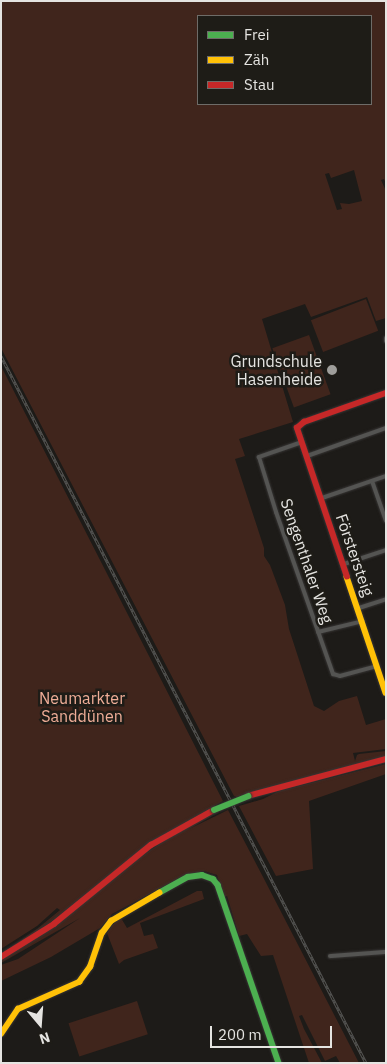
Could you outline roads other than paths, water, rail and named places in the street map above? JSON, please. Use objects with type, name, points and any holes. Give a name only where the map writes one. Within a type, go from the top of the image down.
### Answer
[{"type":"street","name":"Förstersteig","points":[[386,393],[297,426],[377,666],[383,676],[386,693]]},
{"type":"street","points":[[307,456],[386,428]]},
{"type":"street","name":"Sengenthaler Weg","points":[[302,442],[260,456],[274,504],[333,674],[340,676],[377,666]]},
{"type":"street","points":[[322,498],[386,476]]},
{"type":"street","points":[[372,481],[386,521]]},
{"type":"street","points":[[344,564],[386,550]]},
{"type":"street","points":[[359,608],[386,600]]},
{"type":"street","points":[[318,632],[363,621]]},
{"type":"street","points":[[1,957],[54,924],[151,845],[214,810],[248,796],[386,760]]},
{"type":"street","points":[[1,1034],[10,1018],[18,1009],[79,982],[94,959],[102,933],[115,918],[193,876],[208,876],[217,883],[279,1063]]},
{"type":"street","points":[[330,956],[386,952]]},
{"type":"railway","points":[[1,356],[366,1063]]},
{"type":"place","name":"Grundschule Hasenheide","points":[[332,370]]},
{"type":"park label","name":"Neumarkter Sanddünen","points":[[82,707]]}]
